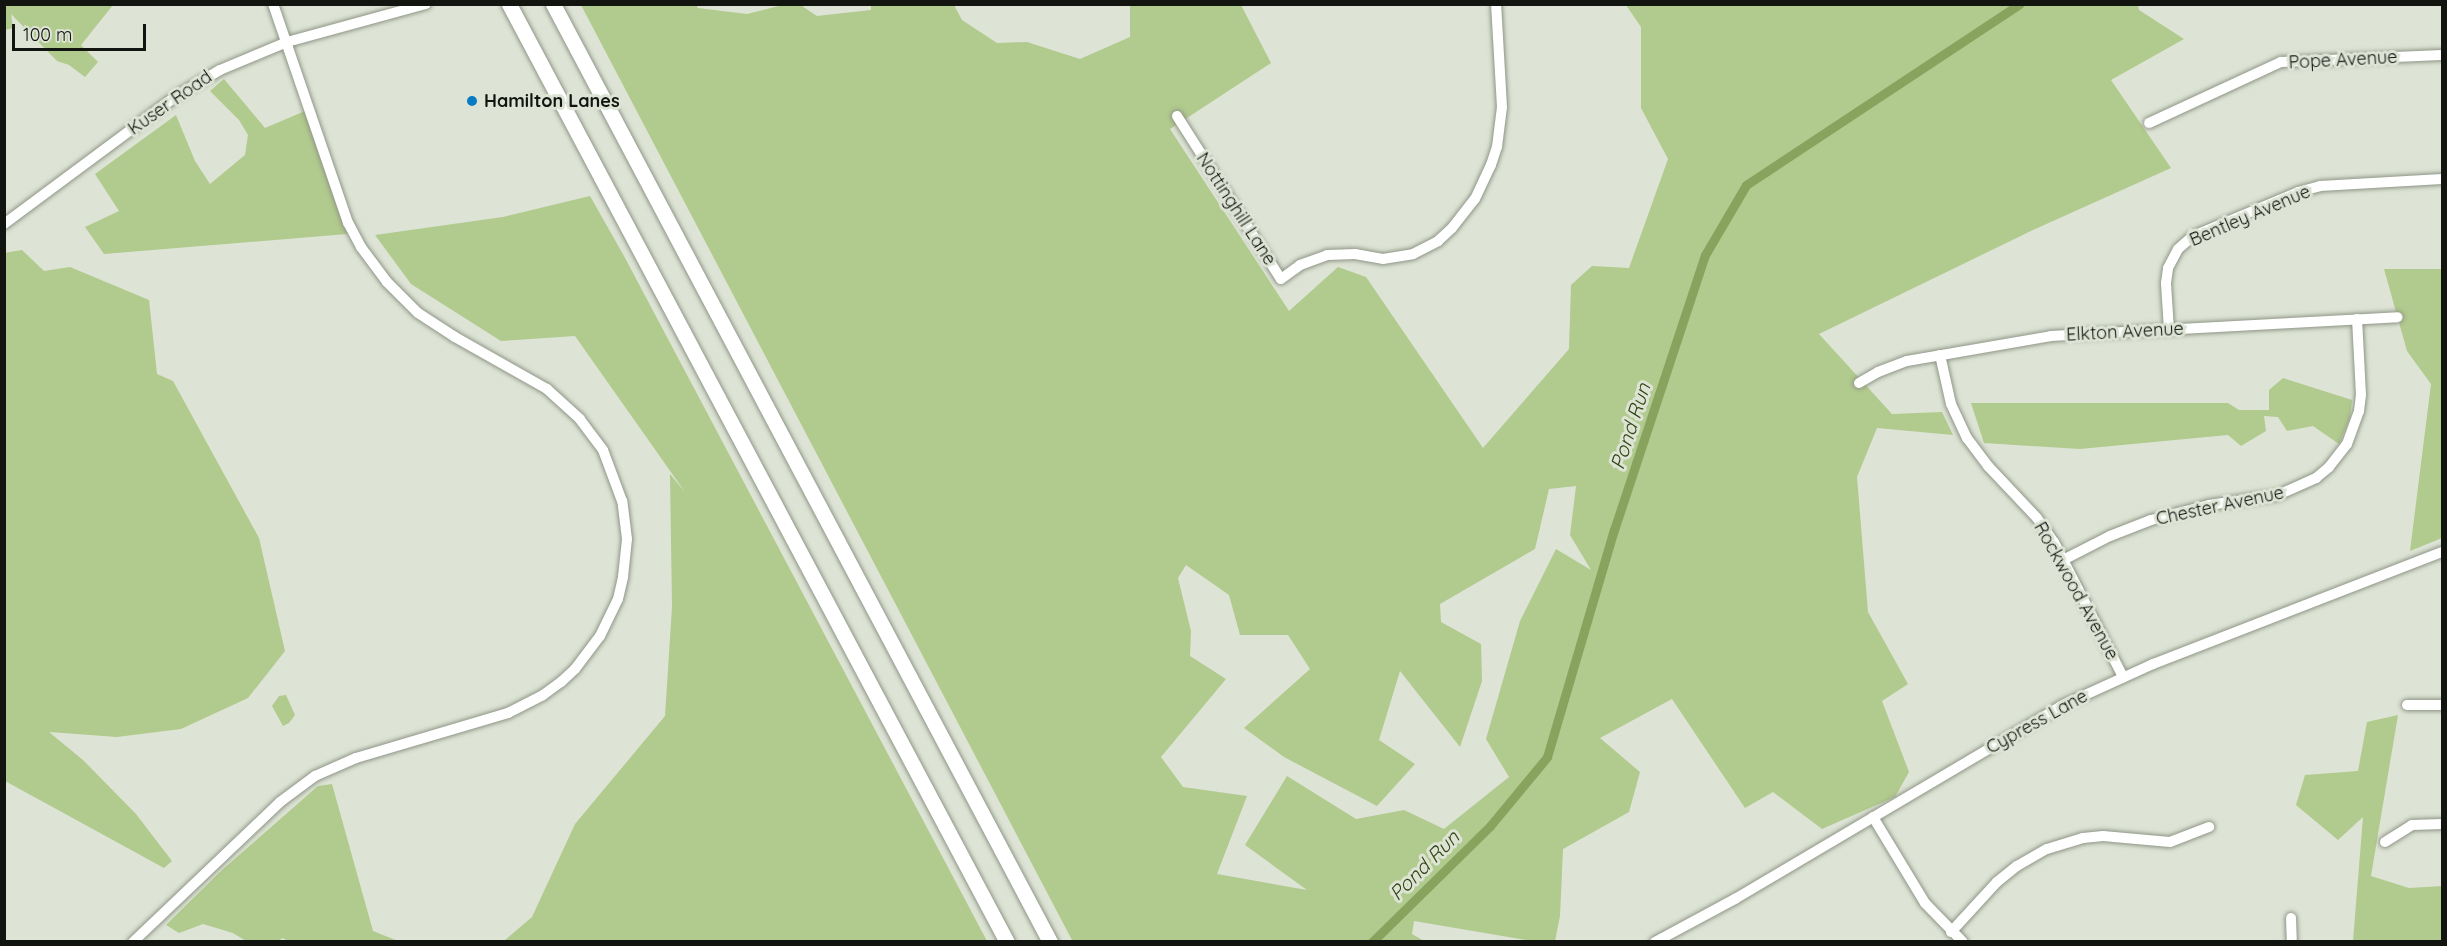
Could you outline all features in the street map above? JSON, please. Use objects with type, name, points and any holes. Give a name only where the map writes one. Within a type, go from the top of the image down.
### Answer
[{"type":"highway","points":[[508,4],[1007,942]]},
{"type":"highway","points":[[553,4],[1050,942]]},
{"type":"street","points":[[133,942],[279,802],[315,776],[356,758],[508,713],[543,695],[561,682],[575,669],[600,636],[618,599],[623,577],[626,520],[618,485],[603,450],[580,419],[547,389],[436,326],[402,298],[373,265],[348,224],[273,4]]},
{"type":"street","name":"Kuser Road","points":[[4,224],[192,86],[226,67],[287,42],[426,4]]},
{"type":"street","name":"Nottinghill Lane","points":[[1177,117],[1281,279],[1300,265],[1327,255],[1354,254],[1383,259],[1413,254],[1438,241],[1452,228],[1475,198],[1497,147],[1502,107],[1496,4]]},
{"type":"street","name":"Pope Avenue","points":[[2150,123],[2281,62],[2442,56]]},
{"type":"street","name":"Bentley Avenue","points":[[2169,330],[2166,283],[2168,268],[2178,249],[2193,236],[2298,192],[2320,186],[2442,179]]},
{"type":"street","name":"Elkton Avenue","points":[[1859,383],[1891,366],[2051,336],[2397,317]]},
{"type":"street","name":"Chester Avenue","points":[[2063,560],[2109,536],[2151,520],[2209,505],[2278,495],[2316,478],[2329,467],[2347,444],[2359,411],[2361,395],[2357,319]]},
{"type":"street","name":"Rockwood Avenue","points":[[1940,355],[1951,404],[1967,438],[1988,466],[2037,518],[2063,560],[2123,677]]},
{"type":"street","name":"Cypress Lane","points":[[1655,942],[1735,899],[2061,706],[2123,677],[2442,552]]},
{"type":"street","points":[[2407,705],[2442,705]]},
{"type":"street","points":[[1873,817],[1921,897],[1951,932],[1963,942]]},
{"type":"street","points":[[2385,842],[2412,825],[2442,824]]},
{"type":"street","points":[[1951,932],[1997,882],[2047,849],[2083,838],[2103,836],[2170,842],[2209,827]]},
{"type":"street","points":[[2291,918],[2292,942]]},
{"type":"green space","points":[[799,4],[817,16],[871,10],[871,5],[954,5],[962,20],[997,43],[1027,42],[1080,59],[1130,37],[1130,5],[1241,5],[1271,63],[1170,129],[1289,311],[1338,267],[1366,277],[1483,448],[1569,349],[1571,285],[1592,266],[1629,268],[1668,159],[1641,108],[1641,27],[1626,5],[2138,5],[2139,10],[2184,39],[2111,80],[2171,168],[2033,230],[1819,334],[1892,414],[1942,412],[1953,435],[1877,428],[1857,477],[1868,612],[1908,684],[1882,701],[1909,772],[1895,797],[1822,829],[1773,792],[1745,808],[1672,699],[1600,738],[1640,772],[1629,812],[1563,849],[1560,916],[1555,941],[1532,941],[1414,921],[1412,934],[1424,941],[1073,942],[581,5],[696,5],[698,8],[747,14],[783,5]],"holes":[[[1576,486],[1570,535],[1591,570],[1556,549],[1520,621],[1486,739],[1509,777],[1444,829],[1404,810],[1356,819],[1287,776],[1245,845],[1307,890],[1217,874],[1247,796],[1183,787],[1161,757],[1226,679],[1190,656],[1191,631],[1178,578],[1186,565],[1229,595],[1240,635],[1288,635],[1310,669],[1244,728],[1284,757],[1377,806],[1415,764],[1379,740],[1400,671],[1460,747],[1482,681],[1481,644],[1441,622],[1440,604],[1535,549],[1549,489]]]},
{"type":"green space","points":[[4,5],[113,5],[81,45],[98,62],[85,77],[69,65],[57,61],[11,14],[13,28],[5,30]]},
{"type":"green space","points":[[224,79],[265,128],[305,111],[347,234],[104,254],[85,227],[119,211],[95,174],[176,115],[195,161],[210,184],[245,155],[248,135],[239,120],[210,91]]},
{"type":"green space","points":[[590,196],[987,941],[504,941],[532,917],[575,824],[665,716],[672,607],[670,474],[685,492],[575,336],[501,341],[411,284],[375,235],[503,217]]},
{"type":"green space","points":[[22,250],[44,271],[70,267],[149,300],[157,374],[173,381],[259,538],[285,651],[248,698],[181,729],[117,737],[49,732],[83,760],[136,814],[172,861],[164,868],[5,781],[4,253]]},
{"type":"green space","points":[[2384,269],[2442,269],[2442,538],[2410,551],[2431,384],[2407,351]]},
{"type":"green space","points":[[2283,378],[2352,400],[2350,418],[2339,444],[2313,426],[2287,431],[2278,417],[2264,416],[2266,431],[2241,446],[2228,435],[2080,449],[1984,443],[1971,403],[2228,403],[2239,410],[2269,410],[2269,390]]},
{"type":"green space","points":[[286,695],[295,715],[289,723],[283,726],[272,706],[279,696]]},
{"type":"green space","points":[[2398,715],[2371,876],[2409,888],[2442,886],[2442,941],[2353,941],[2363,817],[2338,840],[2296,805],[2305,775],[2358,771],[2367,722]]},
{"type":"green space","points":[[332,784],[373,931],[398,941],[291,942],[282,938],[279,941],[246,941],[233,933],[203,924],[179,933],[166,925],[221,871],[318,786]]},
{"type":"waterway","name":"Pond Run","points":[[1372,942],[1490,826],[1547,757],[1614,530],[1705,255],[1746,185],[2019,4]]},
{"type":"place","name":"Hamilton Lanes","points":[[472,101]]}]
